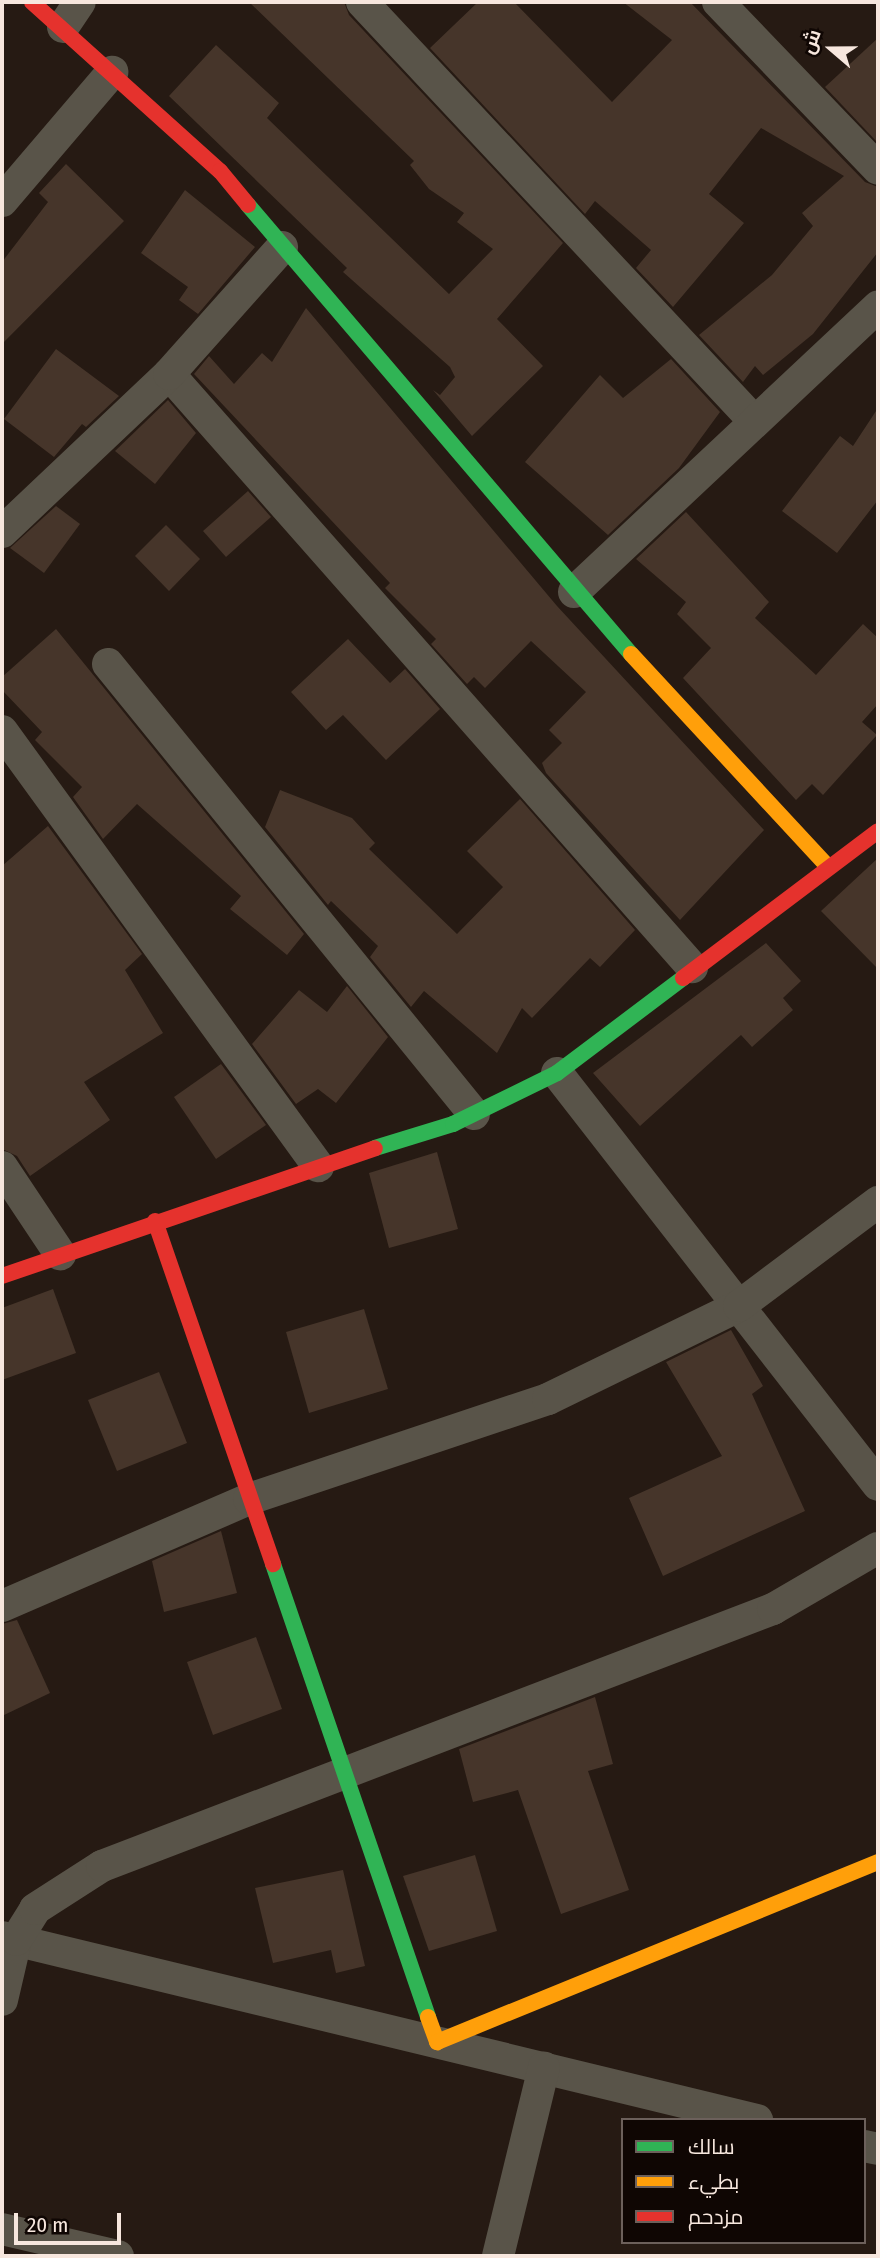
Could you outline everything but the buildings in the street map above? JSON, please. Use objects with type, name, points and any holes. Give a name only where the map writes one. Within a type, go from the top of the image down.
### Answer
[{"type":"street","points":[[32,2],[71,15],[111,72],[220,172],[574,592],[828,867]]},
{"type":"street","points":[[362,2],[755,422]]},
{"type":"street","points":[[718,2],[878,169]]},
{"type":"street","points":[[2,201],[111,72]]},
{"type":"street","points":[[2,532],[169,374],[282,247]]},
{"type":"street","points":[[574,592],[878,307]]},
{"type":"street","points":[[169,374],[692,967]]},
{"type":"street","points":[[108,664],[474,1114]]},
{"type":"street","points":[[2,731],[318,1166]]},
{"type":"street","points":[[2,1276],[155,1221],[474,1114],[558,1073],[692,967],[878,831]]},
{"type":"street","points":[[558,1073],[878,1485]]},
{"type":"street","points":[[2,1167],[60,1254]]},
{"type":"street","points":[[2,1606],[249,1499],[548,1399],[739,1306],[878,1202]]},
{"type":"street","points":[[155,1221],[437,2042]]},
{"type":"street","points":[[2,2000],[9,1939],[35,1909],[102,1866],[774,1609],[878,1548]]},
{"type":"street","points":[[437,2042],[878,1862]]},
{"type":"street","points":[[9,1939],[749,2118]]},
{"type":"street","points":[[498,2256],[544,2068]]},
{"type":"street","points":[[2,2229],[118,2256]]},
{"type":"traffic: fast","points":[[248,205],[631,654]]},
{"type":"traffic: fast","points":[[375,1148],[453,1124],[557,1073],[683,978]]},
{"type":"traffic: fast","points":[[273,1564],[428,2017]]},
{"type":"traffic: slow","points":[[631,654],[828,867]]},
{"type":"traffic: slow","points":[[428,2017],[437,2042],[878,1862]]},
{"type":"traffic: jam","points":[[32,2],[220,171],[248,205]]},
{"type":"traffic: jam","points":[[683,978],[878,831]]},
{"type":"traffic: jam","points":[[2,1276],[375,1148]]},
{"type":"traffic: jam","points":[[155,1221],[273,1564]]}]
